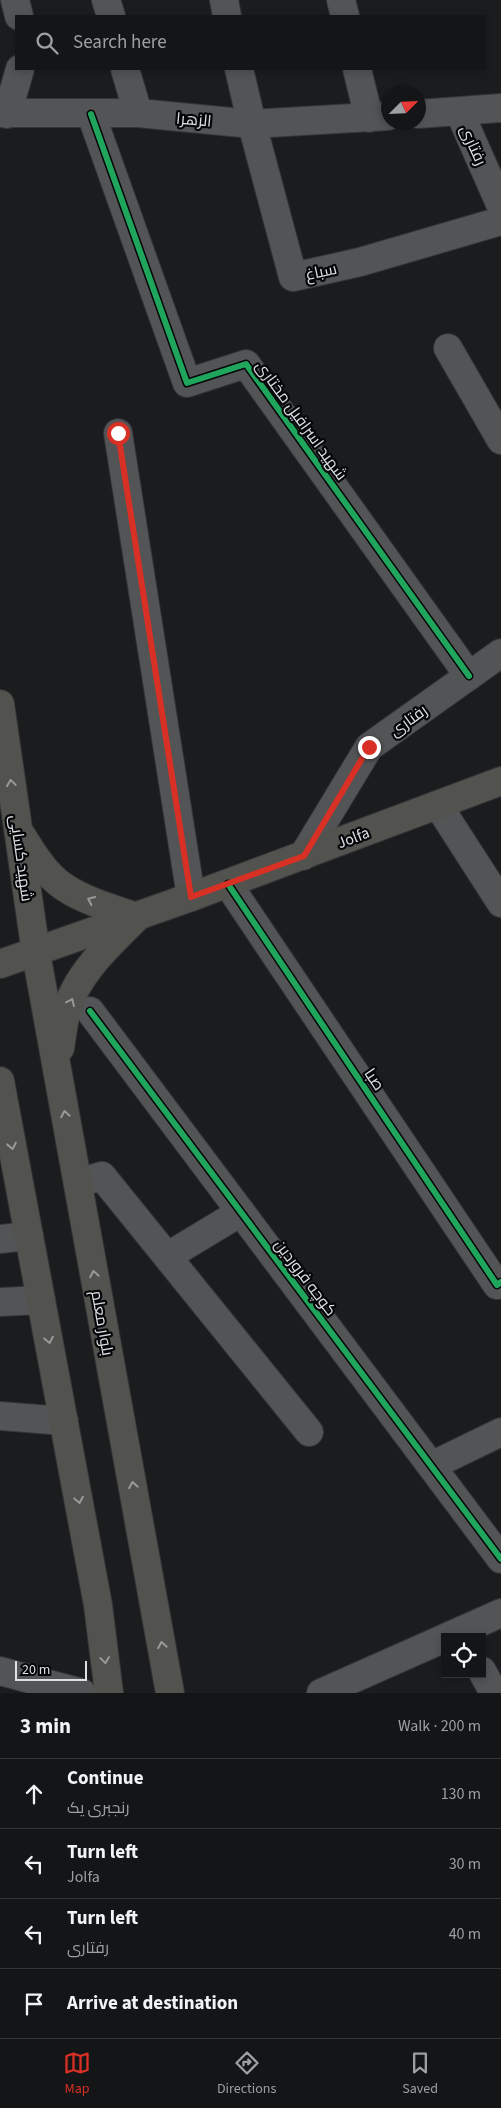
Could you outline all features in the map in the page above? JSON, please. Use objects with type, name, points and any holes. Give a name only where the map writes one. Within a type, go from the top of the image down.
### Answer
[{"type":"main road","name":"شهید کسایی","points":[[0,704],[36,953]]},
{"type":"main road","name":"Jolfa","points":[[0,964],[36,953],[228,884],[501,781]]},
{"type":"main road","points":[[18,830],[39,863],[63,887],[100,904],[137,917],[106,948],[81,980],[66,1012],[56,1066]]},
{"type":"main road","name":"بلوار معلم","points":[[36,953],[170,1693]]},
{"type":"main road","points":[[0,1081],[98,1605],[109,1693]]},
{"type":"street","points":[[15,0],[19,15]]},
{"type":"street","points":[[106,0],[111,15]]},
{"type":"street","points":[[224,0],[228,15]]},
{"type":"street","points":[[341,0],[345,15]]},
{"type":"street","points":[[3,113],[20,70]]},
{"type":"street","points":[[125,70],[138,114]]},
{"type":"street","points":[[239,70],[252,124]]},
{"type":"street","points":[[357,70],[379,117]]},
{"type":"street","points":[[426,113],[501,108]]},
{"type":"street","name":"رفتاری","points":[[459,111],[501,206]]},
{"type":"street","name":"الزهرا","points":[[3,113],[138,114],[252,124],[379,117]]},
{"type":"street","name":"شهید اسرافیل مختاری","points":[[91,114],[187,383],[246,364],[469,676]]},
{"type":"street","name":"سباغ","points":[[252,124],[293,276],[360,262],[501,221]]},
{"type":"street","points":[[448,348],[501,440]]},
{"type":"street","points":[[118,433],[191,897]]},
{"type":"street","name":"رفتاری","points":[[304,856],[369,747],[501,653]]},
{"type":"street","points":[[438,805],[501,903]]},
{"type":"street","name":"صبا","points":[[228,884],[497,1285],[501,1282]]},
{"type":"street","name":"کوچه فروردین","points":[[90,1011],[501,1559]]},
{"type":"street","points":[[78,1182],[102,1176],[309,1432]]},
{"type":"street","points":[[168,1256],[240,1212]]},
{"type":"street","points":[[0,1240],[29,1236]]},
{"type":"street","points":[[0,1302],[41,1300]]},
{"type":"street","points":[[0,1416],[64,1421]]},
{"type":"street","points":[[431,1466],[501,1432]]},
{"type":"street","points":[[460,1633],[501,1613]]},
{"type":"street","points":[[321,1693],[441,1642]]},
{"type":"street","points":[[0,1671],[82,1693]]},
{"type":"street","points":[[486,1678],[494,1693]]},
{"type":"cycle path","points":[[91,114],[187,383],[246,364],[469,676]]},
{"type":"cycle path","points":[[228,884],[497,1285],[501,1282]]},
{"type":"cycle path","points":[[90,1011],[501,1559]]},
{"type":"route","points":[[118,433],[191,897],[304,856],[369,747]]}]
